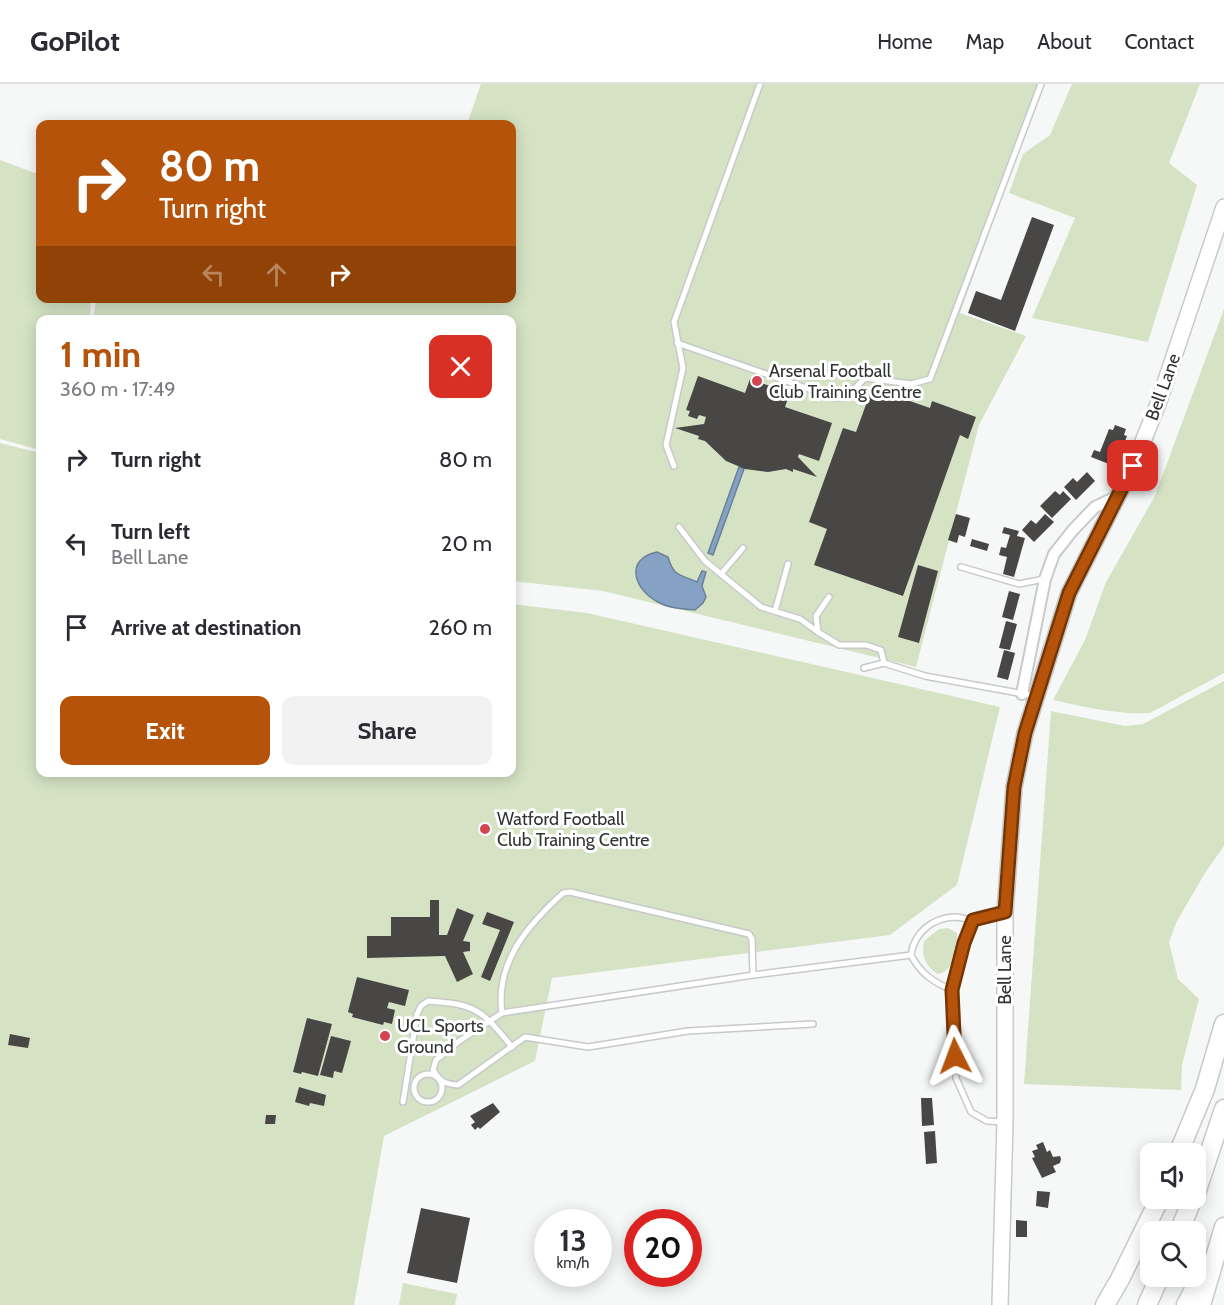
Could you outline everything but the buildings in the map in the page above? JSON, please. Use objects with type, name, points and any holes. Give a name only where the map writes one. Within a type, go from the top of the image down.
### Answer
[{"type":"highway","points":[[1183,1143],[1205,1089],[1224,1024]]},
{"type":"highway","points":[[1206,1164],[1224,1109]]},
{"type":"highway","points":[[1105,1305],[1155,1209]]},
{"type":"highway","points":[[1201,1305],[1224,1227]]},
{"type":"highway","points":[[1186,1305],[1218,1244]]},
{"type":"highway","points":[[1148,1305],[1155,1287]]},
{"type":"main road","name":"Bell Lane","points":[[1000,1305],[1005,1122],[1005,912],[1014,787],[1025,733],[1028,695],[1069,593],[1133,466],[1158,404],[1224,207]]},
{"type":"street","points":[[1028,695],[1045,579],[1054,554],[1095,507],[1118,496]]},
{"type":"lane","points":[[674,466],[666,445],[683,369],[674,322],[760,84]]},
{"type":"lane","points":[[677,343],[835,398],[846,397],[865,378],[911,384],[930,379],[1041,84]]},
{"type":"lane","points":[[679,527],[705,561],[761,607],[800,619],[840,645],[866,645],[881,650],[884,663]]},
{"type":"lane","points":[[721,574],[743,548]]},
{"type":"lane","points":[[775,611],[788,564]]},
{"type":"lane","points":[[961,567],[1019,584],[1045,579]]},
{"type":"lane","points":[[818,632],[816,616],[829,597]]},
{"type":"lane","points":[[864,668],[884,663],[925,676],[1028,695]]},
{"type":"lane","points":[[502,1013],[500,996],[513,952],[537,918],[563,893],[570,892],[749,934],[752,939],[753,975]]},
{"type":"lane","points":[[952,990],[934,982],[917,967],[911,955],[916,938],[922,930],[940,918],[956,917],[973,920],[1005,912]]},
{"type":"lane","points":[[973,920],[964,943],[952,990],[956,1078],[970,1112],[987,1121],[1005,1122]]},
{"type":"lane","points":[[813,1024],[688,1031],[588,1047],[525,1037],[458,1085],[447,1084],[439,1080],[431,1075],[422,1075],[414,1086],[415,1095],[422,1101],[435,1100],[441,1093],[439,1080],[433,1070],[435,1060],[502,1013],[753,975],[911,955]]},
{"type":"lane","points":[[403,1102],[417,1014],[421,1006],[428,1001],[470,1006],[490,1020],[512,1047]]},
{"type":"green space","name":"Arsenal Football Club Training Centre","points":[[481,84],[1043,84],[960,313],[1026,336],[979,425],[916,667],[603,591],[516,581],[516,315],[94,315],[95,303],[516,303],[516,120],[468,120]]},
{"type":"green space","points":[[1072,84],[1200,84],[1169,163],[1197,185],[1148,342],[1032,318],[1075,218],[1009,193],[1023,154],[1050,135]]},
{"type":"green space","points":[[0,160],[36,174],[36,303],[91,303],[90,315],[36,315],[36,449],[0,439]]},
{"type":"green space","points":[[1224,309],[1224,673],[1150,713],[1114,712],[1053,700],[1085,640],[1106,582],[1155,496]]},
{"type":"green space","name":"Watford Football Club Training Centre","points":[[0,443],[36,452],[36,777],[516,777],[516,604],[587,613],[1000,707],[957,885],[890,935],[552,978],[535,1061],[384,1136],[354,1305],[0,1305]]},
{"type":"green space","points":[[1224,681],[1224,846],[1177,921],[1169,942],[1178,979],[1199,999],[1182,1065],[1181,1090],[1024,1084],[1051,711],[1125,726],[1143,724]]},
{"type":"green space","points":[[948,928],[957,933],[956,952],[951,965],[943,973],[937,974],[925,960],[924,941],[939,929]]},
{"type":"green space","points":[[403,1283],[457,1294],[455,1305],[399,1305]]},
{"type":"water","points":[[739,467],[744,469],[713,555],[708,553]]},
{"type":"water","points":[[657,552],[668,557],[673,569],[682,576],[697,582],[702,571],[706,572],[702,586],[706,597],[695,610],[662,604],[650,597],[638,583],[636,568],[640,561]]},
{"type":"place","name":"Arsenal Football Club Training Centre","points":[[757,381]]},
{"type":"place","name":"Watford Football Club Training Centre","points":[[485,829]]},
{"type":"place","name":"UCL Sports Ground","points":[[385,1036]]},
{"type":"route","points":[[955,1056],[952,990],[964,943],[973,920],[1005,912],[1014,787],[1035,696],[1069,593],[1133,466]]}]
